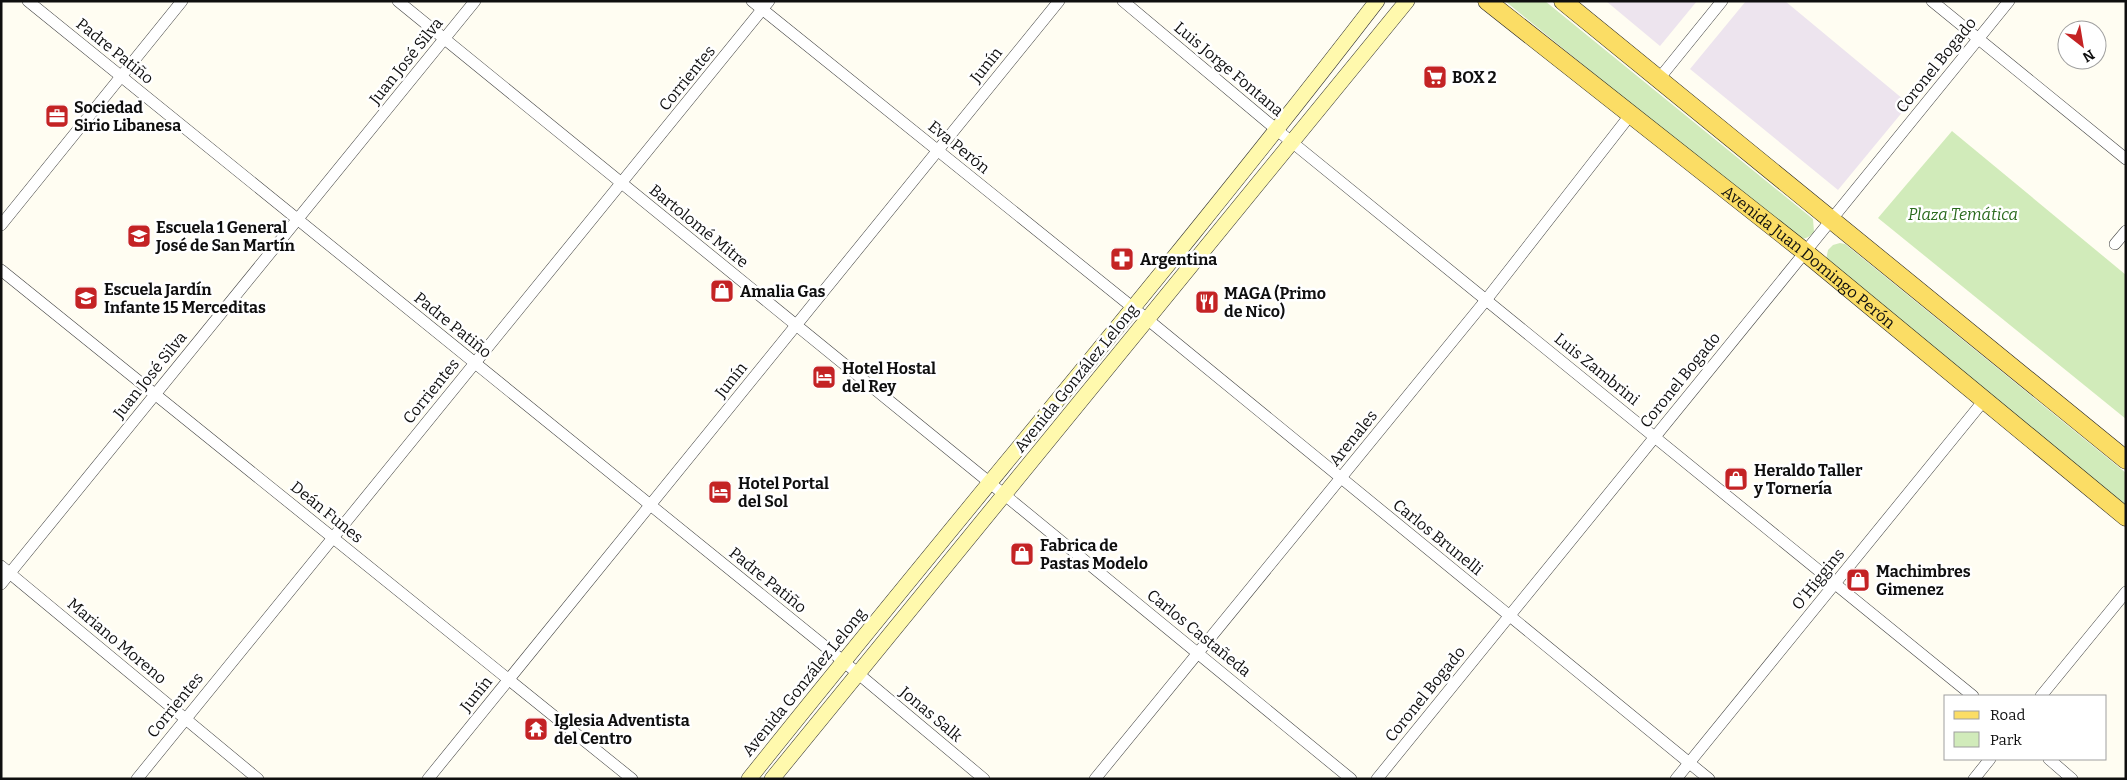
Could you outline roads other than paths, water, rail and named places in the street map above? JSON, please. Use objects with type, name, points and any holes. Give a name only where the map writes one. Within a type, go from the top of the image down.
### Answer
[{"type":"main road","name":"Avenida González Lelong","points":[[749,779],[843,661],[1278,130],[1377,1]]},
{"type":"main road","name":"Avenida González Lelong","points":[[772,779],[1407,1]]},
{"type":"main road","name":"Avenida Juan Domingo Perón","points":[[1487,1],[1805,252],[2126,516]]},
{"type":"main road","points":[[1563,1],[2126,460]]},
{"type":"street","name":"Padre Patiño","points":[[28,1],[857,673]]},
{"type":"street","points":[[1,225],[182,1]]},
{"type":"street","name":"Bartolomé Mitre","points":[[398,1],[1003,494]]},
{"type":"street","name":"Juan José Silva","points":[[1,584],[6,569],[156,393],[475,1]]},
{"type":"street","name":"Eva Perón","points":[[752,1],[766,6],[938,150],[1147,319]]},
{"type":"street","name":"Junín","points":[[428,779],[1060,1]]},
{"type":"street","name":"Luis Jorge Fontana","points":[[1123,1],[1292,142]]},
{"type":"street","points":[[1658,80],[1722,1]]},
{"type":"street","points":[[1932,1],[2126,159]]},
{"type":"street","name":"Coronel Bogado","points":[[1377,779],[2009,1]]},
{"type":"street","name":"Corrientes","points":[[137,779],[766,6]]},
{"type":"street","name":"Arenales","points":[[1095,779],[1486,300],[1631,114]]},
{"type":"street","name":"Luis Zambrini","points":[[1292,142],[1972,695]]},
{"type":"street","points":[[2115,244],[2126,231]]},
{"type":"street","name":"Deán Funes","points":[[1,270],[156,393],[333,539],[632,779]]},
{"type":"street","name":"Carlos Brunelli","points":[[1147,319],[1709,779]]},
{"type":"street","name":"O'Higgins","points":[[1676,779],[1984,400]]},
{"type":"street","name":"Carlos Castañeda","points":[[1003,494],[1350,779]]},
{"type":"street","name":"Mariano Moreno","points":[[6,569],[258,779]]},
{"type":"street","points":[[2042,695],[2126,592]]},
{"type":"street","name":"Jonas Salk","points":[[857,673],[984,779]]},
{"type":"street","points":[[1974,779],[1989,760]]},
{"type":"street","points":[[2050,760],[2072,779]]},
{"type":"place","name":"BOX 2","points":[[1435,77]]},
{"type":"place","name":"Sociedad Sirio Libanesa","points":[[57,116]]},
{"type":"place","name":"Escuela 1 General José de San Martín","points":[[139,236]]},
{"type":"place","name":"Argentina","points":[[1122,259]]},
{"type":"place","name":"Amalia Gas","points":[[722,291]]},
{"type":"place","name":"Escuela Jardín Infante 15 Merceditas","points":[[86,298]]},
{"type":"place","name":"MAGA (Primo de Nico)","points":[[1207,302]]},
{"type":"place","name":"Hotel Hostal del Rey","points":[[824,377]]},
{"type":"place","name":"Heraldo Taller y Tornería","points":[[1736,479]]},
{"type":"place","name":"Hotel Portal del Sol","points":[[720,492]]},
{"type":"place","name":"Fabrica de Pastas Modelo","points":[[1022,554]]},
{"type":"place","name":"Machimbres Gimenez","points":[[1858,580]]},
{"type":"place","name":"Iglesia Adventista del Centro","points":[[536,729]]},
{"type":"park label","name":"Plaza Temática","points":[[1963,214]]}]
